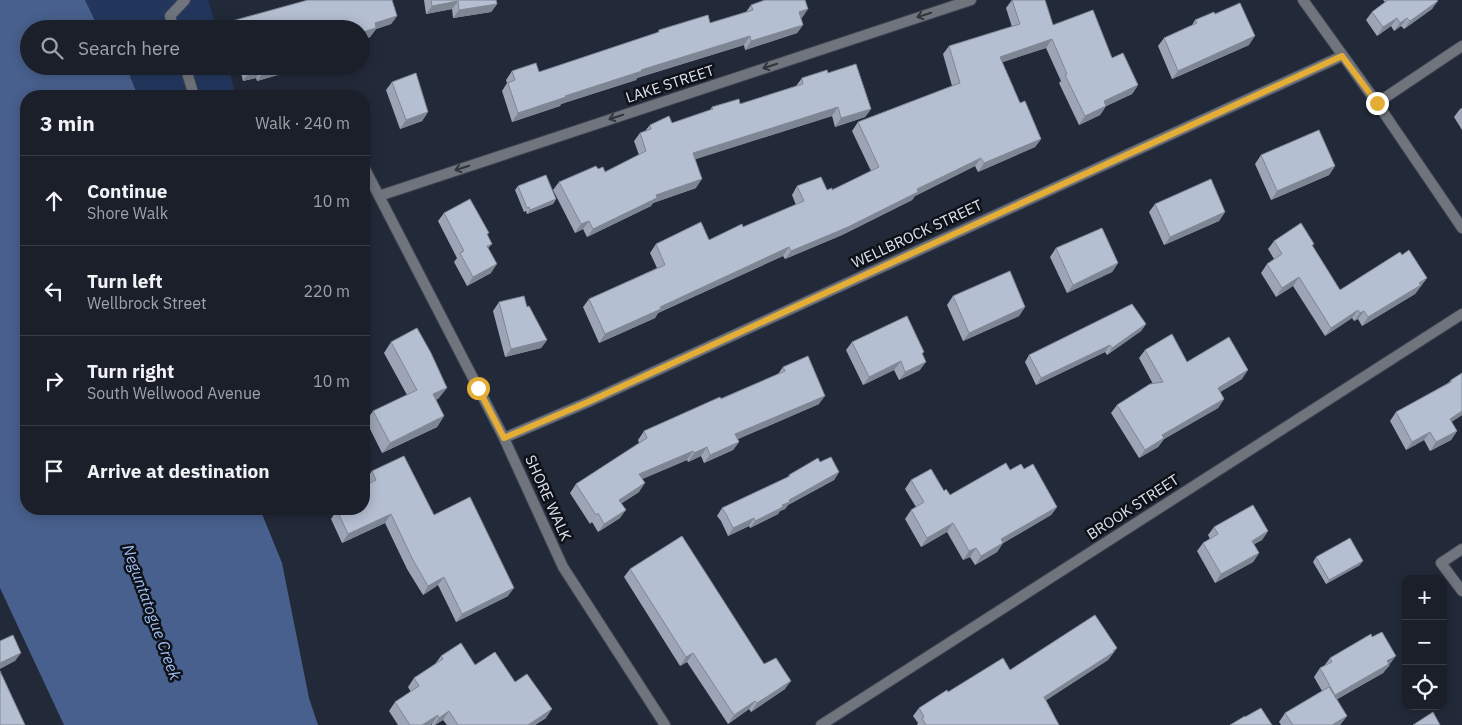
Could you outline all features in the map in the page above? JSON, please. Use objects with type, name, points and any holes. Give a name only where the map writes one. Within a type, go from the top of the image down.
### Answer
[{"type":"street","points":[[171,20],[170,16],[185,0]]},
{"type":"street","name":"LAKE STREET","points":[[380,196],[971,0]]},
{"type":"street","points":[[1303,0],[1377,103],[1462,228]]},
{"type":"street","points":[[1377,103],[1462,46]]},
{"type":"street","name":"WELLBROCK STREET","points":[[504,438],[588,402],[1342,56]]},
{"type":"street","points":[[188,75],[192,90]]},
{"type":"street","name":"SHORE WALK","points":[[370,178],[504,438],[563,567],[665,725]]},
{"type":"street","name":"BROOK STREET","points":[[821,725],[1462,314]]},
{"type":"street","points":[[1462,549],[1441,563],[1462,591]]},
{"type":"shaded area","points":[[85,0],[208,0],[214,20],[95,20]]},
{"type":"shaded area","points":[[130,75],[230,75],[234,90],[136,90]]},
{"type":"water","name":"Neguntatogue Creek","points":[[0,0],[85,0],[95,20],[20,20],[20,75],[130,75],[136,90],[20,90],[20,515],[262,515],[282,563],[309,698],[318,725],[64,725],[0,588]]},
{"type":"building","points":[[308,0],[392,0],[397,16],[375,23],[376,28],[370,30],[370,20],[236,20]]},
{"type":"building","points":[[431,0],[496,0],[497,4],[459,10],[458,1],[432,6]]},
{"type":"building","points":[[765,0],[805,0],[808,9],[799,12],[803,25],[751,41],[750,36],[641,70],[518,113],[508,83],[515,80],[512,71],[536,63],[539,72],[708,15],[710,23],[753,10],[751,5]]},
{"type":"building","points":[[1012,0],[1045,0],[1053,25],[1093,10],[1112,58],[1123,53],[1138,85],[1104,101],[1106,106],[1085,116],[1065,75],[1067,74],[1052,39],[1000,57],[1020,103],[1025,101],[1041,139],[984,163],[981,158],[917,189],[918,192],[848,227],[791,251],[789,247],[605,334],[589,299],[665,265],[656,244],[701,222],[709,240],[742,224],[743,227],[804,201],[797,186],[821,177],[827,190],[832,188],[832,190],[879,167],[858,122],[960,83],[949,46],[1020,24]]},
{"type":"building","points":[[1388,0],[1438,1],[1410,21],[1407,18],[1400,23],[1397,18],[1383,27],[1372,12]]},
{"type":"building","points":[[1240,3],[1255,36],[1178,71],[1164,38],[1197,23],[1195,20]]},
{"type":"building","points":[[856,64],[871,109],[841,118],[838,107],[693,153],[702,179],[656,195],[657,198],[593,229],[589,221],[581,224],[559,182],[596,166],[598,169],[603,167],[605,172],[646,151],[640,133],[651,129],[650,125],[669,116],[672,123],[713,109],[712,107],[739,99],[740,104],[803,84],[802,78],[827,70],[828,73]]},
{"type":"building","points":[[416,73],[428,112],[406,120],[392,82]]},
{"type":"building","points":[[1319,130],[1335,166],[1277,191],[1261,155]]},
{"type":"building","points":[[546,175],[556,199],[530,210],[529,207],[527,208],[518,186]]},
{"type":"building","points":[[1211,179],[1225,212],[1170,237],[1155,204]]},
{"type":"building","points":[[470,199],[489,233],[487,234],[492,244],[487,246],[497,264],[473,277],[460,253],[464,251],[444,213]]},
{"type":"building","points":[[1301,223],[1314,244],[1312,245],[1340,290],[1400,252],[1402,255],[1409,250],[1427,278],[1419,283],[1421,285],[1368,317],[1364,311],[1360,313],[1358,310],[1331,328],[1299,277],[1282,288],[1267,264],[1282,254],[1274,241]]},
{"type":"building","points":[[1102,228],[1118,263],[1073,285],[1056,248]]},
{"type":"building","points":[[1010,271],[1025,307],[969,333],[953,296]]},
{"type":"building","points":[[524,296],[527,307],[529,306],[547,340],[511,349],[499,302]]},
{"type":"building","points":[[1132,304],[1146,324],[1112,348],[1110,345],[1041,378],[1029,355]]},
{"type":"building","points":[[907,316],[924,352],[922,353],[926,362],[905,372],[901,361],[869,377],[852,342]]},
{"type":"building","points":[[417,328],[447,388],[433,394],[444,416],[390,443],[373,411],[417,390],[391,342]]},
{"type":"building","points":[[1172,334],[1187,362],[1229,337],[1248,370],[1218,388],[1224,399],[1162,435],[1164,438],[1145,450],[1117,405],[1150,384],[1163,382],[1145,350]]},
{"type":"building","points":[[808,356],[825,396],[735,434],[739,442],[710,455],[707,447],[639,474],[645,483],[619,500],[626,510],[604,524],[598,513],[596,515],[576,484],[647,438],[644,431],[720,397],[721,399],[785,371],[783,367]]},
{"type":"building","points":[[1462,373],[1462,411],[1450,419],[1457,431],[1436,442],[1430,432],[1412,442],[1396,412],[1451,382],[1451,380]]},
{"type":"building","points":[[404,456],[434,515],[470,497],[514,588],[462,614],[444,577],[428,586],[391,514],[348,534],[339,515],[370,515],[370,483],[376,480],[372,471]]},
{"type":"building","points":[[831,457],[839,472],[789,500],[790,502],[782,505],[783,507],[755,521],[754,518],[733,528],[722,508],[790,476],[818,458],[820,462]]},
{"type":"building","points":[[1006,463],[1010,470],[1021,464],[1024,469],[1033,464],[1057,507],[1001,539],[1003,543],[981,556],[976,548],[969,551],[953,523],[927,538],[911,510],[924,502],[911,480],[931,469],[944,491],[946,489],[950,495]]},
{"type":"building","points":[[1253,505],[1268,531],[1252,541],[1259,553],[1221,574],[1203,543],[1218,534],[1214,527]]},
{"type":"building","points":[[682,536],[764,664],[776,658],[791,681],[734,715],[693,653],[686,657],[630,569]]},
{"type":"building","points":[[1350,538],[1363,561],[1329,580],[1316,557]]},
{"type":"building","points":[[1095,615],[1117,648],[1114,652],[1044,697],[1059,725],[926,725],[919,708],[1003,658],[1010,670]]},
{"type":"building","points":[[1382,632],[1396,656],[1387,661],[1389,664],[1335,695],[1320,668],[1332,662],[1330,658],[1371,634],[1372,637]]},
{"type":"building","points":[[13,635],[21,653],[0,663],[0,641]]},
{"type":"building","points":[[461,643],[475,665],[495,652],[515,682],[527,674],[552,709],[528,725],[458,725],[449,711],[439,718],[438,715],[422,725],[410,725],[395,702],[419,686],[414,678],[443,659],[441,656]]},
{"type":"building","points":[[0,671],[25,725],[0,725]]},
{"type":"building","points":[[1329,687],[1347,716],[1332,725],[1293,725],[1285,713]]},
{"type":"building","points":[[1261,708],[1272,725],[1230,725],[1245,716]]},
{"type":"building","points":[[1433,712],[1440,725],[1413,725]]},
{"type":"route","points":[[478,388],[504,438],[588,402],[1342,56],[1377,103]]}]
